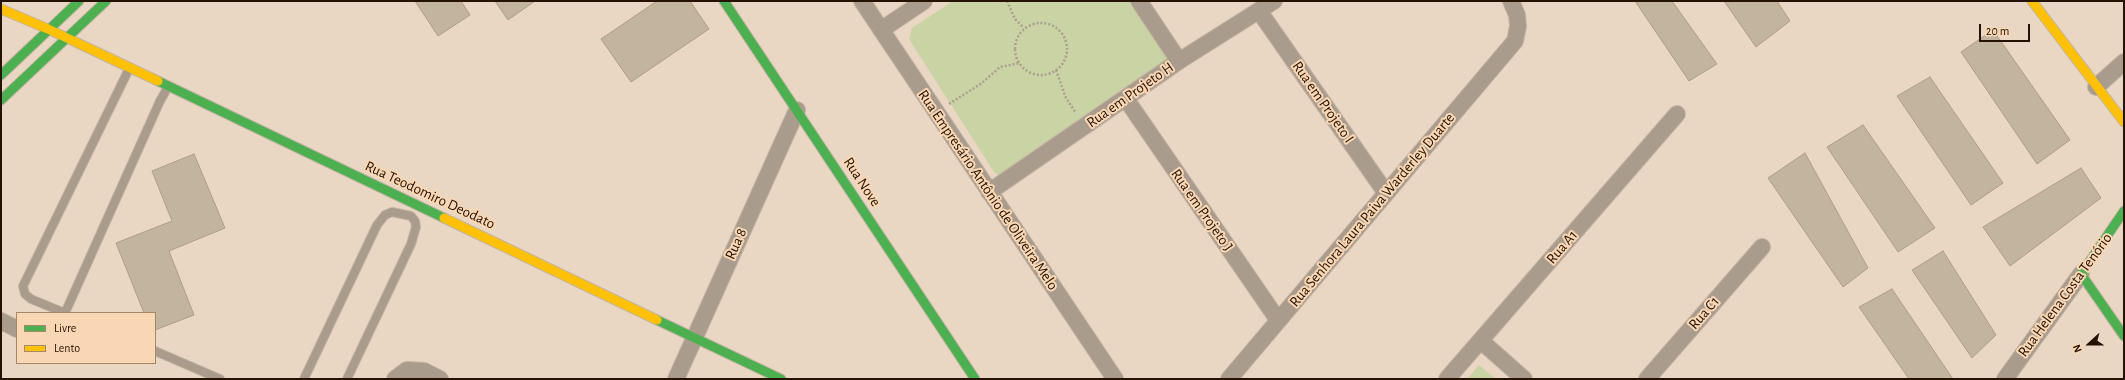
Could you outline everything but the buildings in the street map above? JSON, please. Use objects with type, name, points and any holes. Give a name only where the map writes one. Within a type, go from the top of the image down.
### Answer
[{"type":"street","points":[[1,75],[79,1]]},
{"type":"street","points":[[1,100],[106,1]]},
{"type":"street","name":"Rua Nove","points":[[724,1],[975,379]]},
{"type":"street","name":"Rua Empresário Antônio de Oliveira Melo","points":[[862,1],[1115,379]]},
{"type":"street","points":[[881,30],[924,1]]},
{"type":"street","points":[[1139,1],[1179,61]]},
{"type":"street","name":"Rua em Projeto H","points":[[989,192],[1126,99],[1179,61],[1274,1]]},
{"type":"street","name":"Rua Senhora Laura Paiva Warderley Duarte","points":[[1229,379],[1515,41],[1518,26],[1517,14],[1511,1]]},
{"type":"street","points":[[2032,1],[2124,122]]},
{"type":"street","name":"Rua Teodomiro Deodato","points":[[1,9],[130,68],[781,379]]},
{"type":"street","name":"Rua em Projeto I","points":[[1259,11],[1386,193]]},
{"type":"street","points":[[2096,87],[2124,62]]},
{"type":"street","name":"Rua em Projeto J","points":[[1126,99],[1278,320]]},
{"type":"street","name":"Rua 8","points":[[676,379],[797,110]]},
{"type":"street","name":"Rua A1","points":[[1447,379],[1677,114]]},
{"type":"street","name":"Rua Helena Costa Tenório","points":[[2005,379],[2081,274],[2124,211]]},
{"type":"street","name":"Rua C1","points":[[1646,379],[1762,247]]},
{"type":"street","points":[[2081,274],[2124,336]]},
{"type":"street","points":[[1,321],[16,328]]},
{"type":"street","points":[[1481,341],[1524,379]]},
{"type":"street","points":[[396,379],[407,370],[424,371],[440,379]]},
{"type":"lane","points":[[63,312],[31,299],[24,294],[23,286],[130,68]]},
{"type":"lane","points":[[65,312],[160,100],[168,87]]},
{"type":"lane","points":[[304,379],[377,225],[385,215],[392,212],[411,216],[415,221],[416,227],[411,244],[346,379]]},
{"type":"lane","points":[[156,351],[220,379]]},
{"type":"path","points":[[1007,1],[1015,19],[1024,28]]},
{"type":"path","points":[[1036,23],[1048,23],[1063,33],[1068,45],[1067,54],[1062,65],[1056,70],[1045,75],[1027,71],[1020,63],[1015,47],[1017,39],[1024,28],[1036,23]]},
{"type":"path","points":[[936,111],[982,83],[1000,68],[1020,63]]},
{"type":"path","points":[[1056,70],[1066,98],[1085,126]]},
{"type":"green space","points":[[953,1],[1138,1],[1174,53],[1171,71],[1003,178],[994,172],[909,39],[912,28]]},
{"type":"green space","points":[[1479,365],[1496,379],[1467,379]]},
{"type":"traffic: fast","points":[[1,75],[79,1]]},
{"type":"traffic: fast","points":[[1,100],[106,1]]},
{"type":"traffic: fast","points":[[724,1],[975,379]]},
{"type":"traffic: fast","points":[[158,81],[444,218]]},
{"type":"traffic: fast","points":[[2124,211],[2081,274],[2124,336]]},
{"type":"traffic: fast","points":[[657,320],[781,379]]},
{"type":"traffic: slow","points":[[2032,1],[2124,122]]},
{"type":"traffic: slow","points":[[1,9],[48,29],[158,81]]},
{"type":"traffic: slow","points":[[444,218],[657,320]]}]
